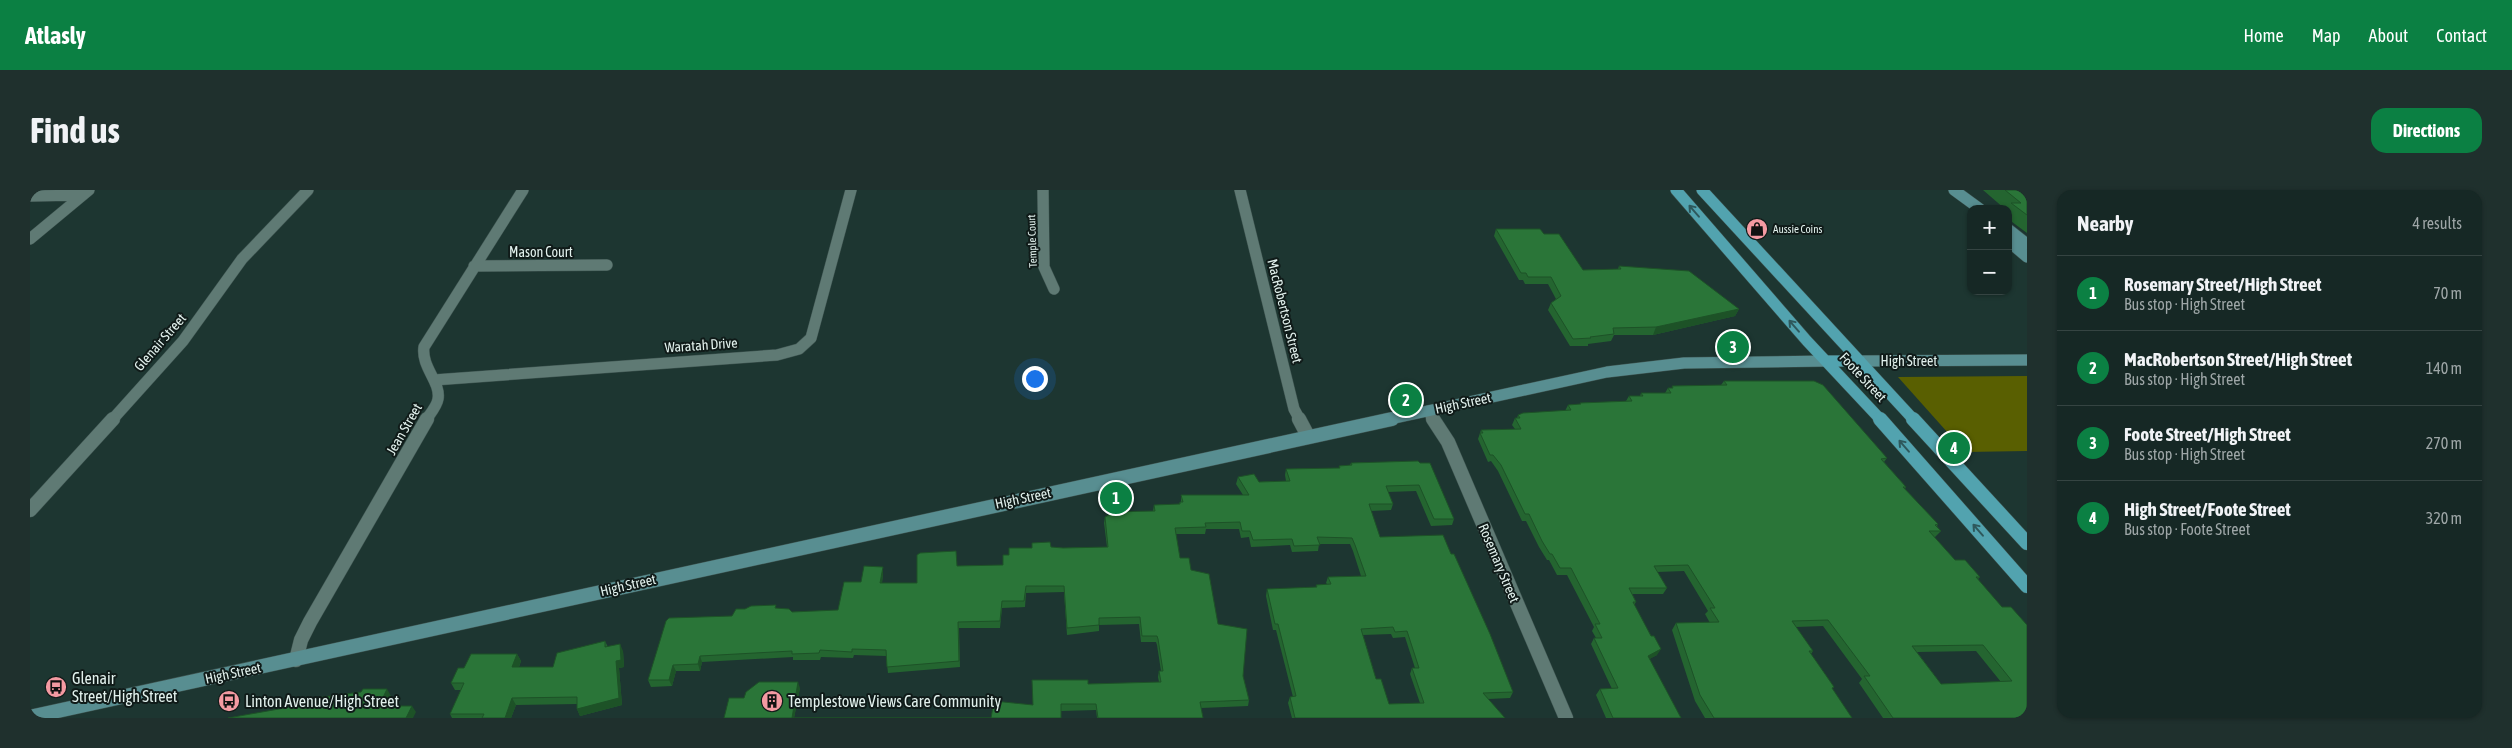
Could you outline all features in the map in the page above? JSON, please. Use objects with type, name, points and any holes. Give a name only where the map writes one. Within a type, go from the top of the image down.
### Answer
[{"type":"main road","name":"Foote Street","points":[[1676,190],[2027,586]]},
{"type":"main road","name":"Foote Street","points":[[1702,190],[2027,543]]},
{"type":"main road","points":[[1950,190],[1967,205]]},
{"type":"main road","points":[[1954,190],[1975,205]]},
{"type":"main road","points":[[2012,232],[2027,244]]},
{"type":"main road","points":[[2012,244],[2027,257]]},
{"type":"main road","name":"High Street","points":[[30,718],[877,529],[1607,372],[1646,366],[1724,362],[2027,360]]},
{"type":"street","name":"Glenair Street","points":[[30,510],[183,341],[242,259],[308,190]]},
{"type":"street","name":"Jean Street","points":[[296,660],[310,622],[434,408],[438,393],[434,380],[423,359],[424,347],[523,190]]},
{"type":"street","name":"Waratah Drive","points":[[434,380],[777,355],[799,349],[812,338],[851,190]]},
{"type":"street","name":"Temple Court","points":[[1043,190],[1044,267],[1048,280],[1054,289]]},
{"type":"street","name":"MacRobertson Street","points":[[1240,190],[1294,409],[1308,436]]},
{"type":"street","points":[[30,196],[86,192]]},
{"type":"street","points":[[30,239],[86,192]]},
{"type":"street","name":"Mason Court","points":[[474,266],[607,265]]},
{"type":"street","name":"Rosemary Street","points":[[1428,411],[1448,442],[1566,718]]},
{"type":"shaded area","points":[[2027,376],[2027,451],[1965,452],[1898,377]]},
{"type":"building","points":[[2005,190],[2027,190],[2027,215],[2011,203],[2021,203]]},
{"type":"building","points":[[1496,229],[1540,229],[1544,234],[1559,234],[1583,270],[1621,269],[1619,266],[1689,271],[1739,309],[1656,327],[1613,328],[1614,334],[1573,339],[1551,303],[1561,296],[1551,277],[1528,277],[1526,273],[1521,273]]},
{"type":"building","points":[[1724,381],[1814,381],[1823,385],[1887,458],[1881,459],[1906,487],[1903,487],[1938,524],[1935,525],[1941,531],[1929,531],[1955,560],[1965,560],[1980,577],[1976,577],[2002,607],[2011,607],[2027,625],[2027,718],[1893,718],[1864,676],[1870,676],[1828,620],[1792,621],[1813,651],[1809,651],[1834,687],[1832,688],[1852,718],[1714,718],[1700,695],[1676,623],[1719,622],[1710,608],[1715,608],[1688,565],[1654,566],[1667,588],[1629,588],[1636,602],[1633,602],[1651,636],[1654,636],[1661,649],[1648,656],[1681,718],[1613,718],[1600,689],[1618,688],[1594,638],[1602,638],[1595,624],[1600,624],[1571,568],[1560,568],[1542,541],[1529,514],[1525,514],[1501,465],[1493,455],[1490,455],[1480,433],[1483,433],[1481,430],[1521,429],[1515,418],[1520,418],[1518,415],[1523,413],[1571,410],[1568,405],[1580,403],[1632,401],[1629,396],[1643,396],[1641,393],[1671,393],[1668,388],[1673,388],[1672,386],[1727,385]],"holes":[[[1983,645],[2012,681],[1941,684],[1912,646]]]},
{"type":"building","points":[[1418,461],[1420,463],[1430,463],[1454,519],[1434,519],[1419,485],[1386,486],[1393,504],[1369,504],[1380,537],[1443,535],[1451,554],[1454,554],[1490,634],[1513,692],[1483,693],[1505,718],[1295,718],[1290,697],[1296,696],[1267,589],[1317,587],[1316,585],[1331,584],[1328,577],[1366,576],[1352,538],[1317,537],[1320,545],[1294,546],[1292,539],[1253,540],[1250,531],[1242,531],[1240,522],[1205,523],[1206,527],[1175,528],[1180,558],[1189,558],[1191,570],[1209,574],[1218,624],[1247,629],[1243,676],[1249,700],[1200,702],[1203,718],[1098,718],[1096,704],[1061,704],[1061,718],[991,718],[994,701],[1033,705],[1032,680],[1088,680],[1088,684],[1161,682],[1159,671],[1163,671],[1157,636],[1142,636],[1140,617],[1099,618],[1099,625],[1067,628],[1064,586],[1026,586],[1024,601],[1002,601],[1000,621],[958,622],[959,661],[887,667],[886,650],[852,649],[852,652],[820,650],[819,653],[792,654],[792,651],[700,656],[698,664],[673,665],[669,680],[648,680],[666,621],[669,618],[732,616],[736,609],[745,609],[751,606],[776,605],[775,608],[789,609],[792,612],[838,610],[844,582],[861,582],[864,566],[883,567],[880,583],[917,583],[917,555],[920,553],[956,551],[957,566],[1003,565],[1003,555],[1009,555],[1009,548],[1032,548],[1032,543],[1050,542],[1051,547],[1063,548],[1108,547],[1105,517],[1109,515],[1109,512],[1155,511],[1154,505],[1180,504],[1180,502],[1183,502],[1181,495],[1249,495],[1238,477],[1254,474],[1259,482],[1290,481],[1286,469],[1340,468],[1339,466],[1352,465],[1351,463]],"holes":[[[1393,627],[1395,632],[1407,631],[1419,668],[1412,668],[1424,703],[1389,704],[1381,679],[1376,679],[1361,629]]]},
{"type":"building","points":[[605,641],[605,647],[620,644],[621,660],[616,661],[619,698],[577,709],[577,697],[512,698],[505,718],[482,718],[484,714],[450,714],[464,683],[451,683],[458,668],[464,668],[471,654],[517,654],[512,667],[553,667],[557,653]]},
{"type":"building","name":"Templestowe Views Care Community","points":[[759,682],[798,682],[792,718],[724,718],[729,698],[744,698],[746,692]]},
{"type":"building","points":[[363,689],[387,689],[379,706],[412,706],[406,718],[228,718],[290,707],[292,701],[361,692]]},
{"type":"place","name":"Aussie Coins","points":[[1757,229]]},
{"type":"place","name":"Foote Street/High Street","points":[[1733,347]]},
{"type":"place","name":"MacRobertson Street/High Street","points":[[1406,400]]},
{"type":"place","name":"High Street/Foote Street","points":[[1954,448]]},
{"type":"place","name":"Rosemary Street/High Street","points":[[1116,498]]},
{"type":"place","name":"Glenair Street/High Street","points":[[56,687]]},
{"type":"place","name":"Linton Avenue/High Street","points":[[229,701]]},
{"type":"place","name":"Templestowe Views Care Community","points":[[772,701]]}]
